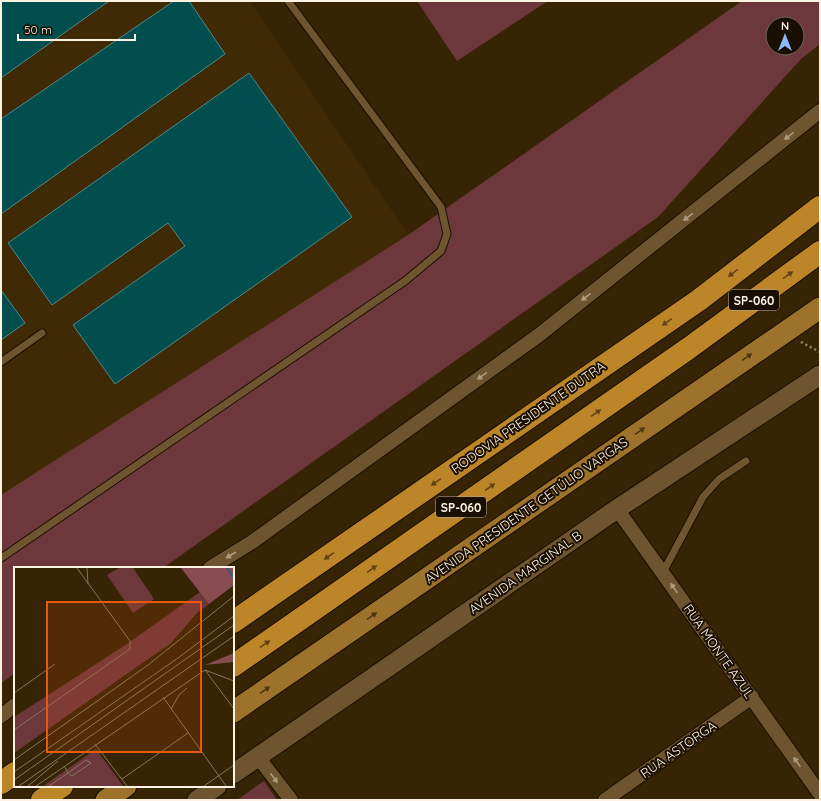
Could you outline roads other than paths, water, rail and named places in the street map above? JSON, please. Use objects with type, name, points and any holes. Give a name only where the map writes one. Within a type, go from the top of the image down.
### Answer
[{"type":"highway","name":"RODOVIA PRESIDENTE DUTRA","points":[[234,621],[699,300],[820,207]]},
{"type":"highway","name":"SP-060","points":[[234,665],[689,348],[820,252]]},
{"type":"highway","points":[[1,783],[14,774]]},
{"type":"highway","points":[[42,800],[61,787]]},
{"type":"main road","name":"AVENIDA PRESIDENTE GETÚLIO VARGAS","points":[[234,711],[820,308]]},
{"type":"main road","points":[[106,800],[125,787]]},
{"type":"street","points":[[212,567],[252,542],[539,334],[820,112]]},
{"type":"street","name":"AVENIDA MARGINAL B","points":[[234,773],[617,509],[820,374]]},
{"type":"street","name":"RUA MONTE AZUL","points":[[617,509],[820,794]]},
{"type":"street","name":"RUA ASTORGA","points":[[605,800],[752,697]]},
{"type":"street","points":[[1,716],[14,706]]},
{"type":"street","points":[[258,757],[291,800]]},
{"type":"street","points":[[197,800],[216,787]]},
{"type":"lane","points":[[1,558],[405,281],[441,251],[447,234],[441,207],[288,1]]},
{"type":"lane","points":[[1,362],[42,333]]},
{"type":"lane","points":[[663,572],[686,525],[703,497],[719,479],[746,460]]}]
